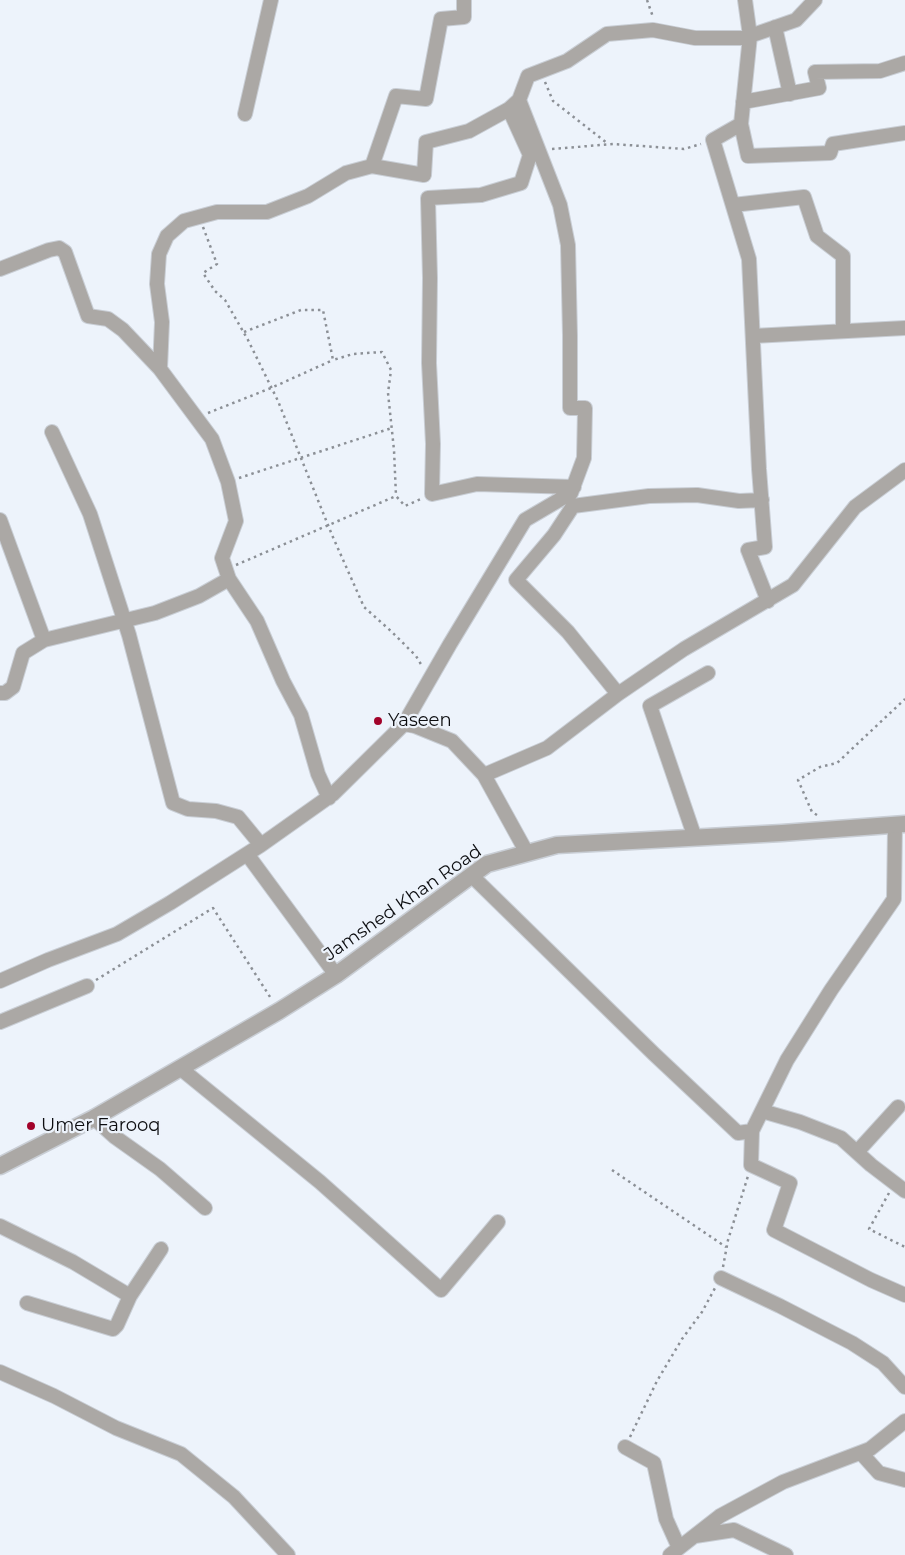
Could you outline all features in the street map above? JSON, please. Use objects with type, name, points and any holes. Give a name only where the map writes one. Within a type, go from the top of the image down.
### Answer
[{"type":"street","points":[[245,114],[271,0]]},
{"type":"street","points":[[372,166],[396,96],[426,99],[441,18],[464,17],[464,0]]},
{"type":"street","points":[[745,0],[750,36],[741,124],[748,156],[830,153],[833,144],[905,133]]},
{"type":"street","points":[[160,369],[162,322],[157,284],[159,254],[167,236],[184,221],[218,212],[267,212],[308,196],[346,173],[372,166],[424,175],[426,142],[469,131],[514,105],[528,76],[567,61],[607,34],[653,30],[695,38],[744,38],[796,20],[815,0]]},
{"type":"street","points":[[775,27],[790,94]]},
{"type":"street","points":[[744,102],[819,88],[815,72],[880,70],[905,64]]},
{"type":"street","points":[[0,982],[48,960],[117,934],[247,854],[329,798],[404,724],[525,520],[571,493],[584,458],[585,408],[570,408],[568,245],[560,205],[538,150],[514,105]]},
{"type":"street","points":[[514,105],[530,155],[521,183],[481,195],[428,198],[433,444],[432,494],[477,484],[574,487]]},
{"type":"street","points":[[741,124],[714,140],[749,259],[758,460],[765,547],[748,550],[768,601]]},
{"type":"street","points":[[733,205],[804,197],[817,236],[843,256],[843,331]]},
{"type":"street","points":[[0,269],[49,250],[59,248],[65,252],[88,316],[108,319],[123,330],[160,369],[212,438],[228,482],[236,521],[222,558],[227,575],[258,621],[283,681],[301,714],[318,774],[329,798]]},
{"type":"street","points":[[753,336],[905,328]]},
{"type":"street","points":[[52,432],[90,514],[143,684],[173,802],[188,809],[216,811],[238,817],[261,845]]},
{"type":"street","points":[[484,775],[547,748],[618,694],[684,649],[793,585],[855,507],[905,470]]},
{"type":"street","points":[[618,694],[568,632],[516,580],[554,535],[572,506],[649,496],[697,495],[739,501],[762,500]]},
{"type":"street","points":[[0,520],[44,640]]},
{"type":"street","points":[[0,693],[6,693],[13,687],[23,654],[44,640],[155,613],[190,600],[227,575]]},
{"type":"street","points":[[695,838],[650,706],[708,673]]},
{"type":"street","points":[[404,724],[415,726],[452,741],[484,775],[527,853]]},
{"type":"street","points":[[900,824],[900,889],[831,990],[787,1060],[752,1131],[751,1165],[790,1183],[774,1230],[905,1296]]},
{"type":"street","name":"Jamshed Khan Road","points":[[2,1166],[94,1118],[279,1011],[336,975],[487,864],[557,845],[900,824]]},
{"type":"street","points":[[247,854],[336,975]]},
{"type":"street","points":[[471,875],[654,1054],[738,1133],[752,1131]]},
{"type":"street","points":[[0,1022],[87,986]]},
{"type":"street","points":[[180,1068],[320,1182],[440,1290],[498,1222]]},
{"type":"street","points":[[857,1152],[898,1106]]},
{"type":"street","points":[[762,1111],[800,1122],[841,1138],[900,1187]]},
{"type":"street","points":[[94,1118],[115,1137],[160,1169],[205,1208]]},
{"type":"street","points":[[0,1226],[72,1262],[130,1296]]},
{"type":"street","points":[[27,1303],[113,1329],[117,1325],[130,1296],[161,1249]]},
{"type":"street","points":[[721,1278],[852,1343],[883,1363],[905,1386]]},
{"type":"street","points":[[0,1372],[54,1396],[116,1428],[180,1454],[234,1497],[288,1555]]},
{"type":"street","points":[[625,1447],[654,1463],[675,1551],[720,1516],[783,1482],[870,1449],[905,1421]]},
{"type":"street","points":[[861,1453],[878,1473],[905,1480]]},
{"type":"street","points":[[694,1536],[734,1530],[786,1555]]},
{"type":"path","points":[[647,0],[659,31]]},
{"type":"path","points":[[541,71],[553,101],[608,144]]},
{"type":"path","points":[[538,150],[608,144],[684,149],[714,140]]},
{"type":"path","points":[[199,217],[217,264],[203,273],[215,292],[225,300],[244,332],[272,388],[364,607],[416,656],[430,678]]},
{"type":"path","points":[[244,332],[301,310],[323,310],[333,360]]},
{"type":"path","points":[[198,419],[209,412],[272,388],[333,360],[352,354],[382,352],[391,370],[388,392],[396,496],[405,506],[432,494]]},
{"type":"path","points":[[228,482],[392,428]]},
{"type":"path","points":[[227,575],[328,525],[396,496]]},
{"type":"path","points":[[819,816],[812,812],[798,780],[820,766],[837,763],[905,699]]},
{"type":"path","points":[[87,986],[213,908],[279,1011]]},
{"type":"path","points":[[625,1447],[657,1380],[682,1339],[702,1312],[721,1278],[726,1247],[751,1165]]},
{"type":"path","points":[[612,1170],[726,1247]]},
{"type":"path","points":[[900,1187],[869,1229],[905,1247]]},
{"type":"place","name":"Yaseen","points":[[378,721]]},
{"type":"place","name":"Umer Farooq","points":[[31,1126]]}]
